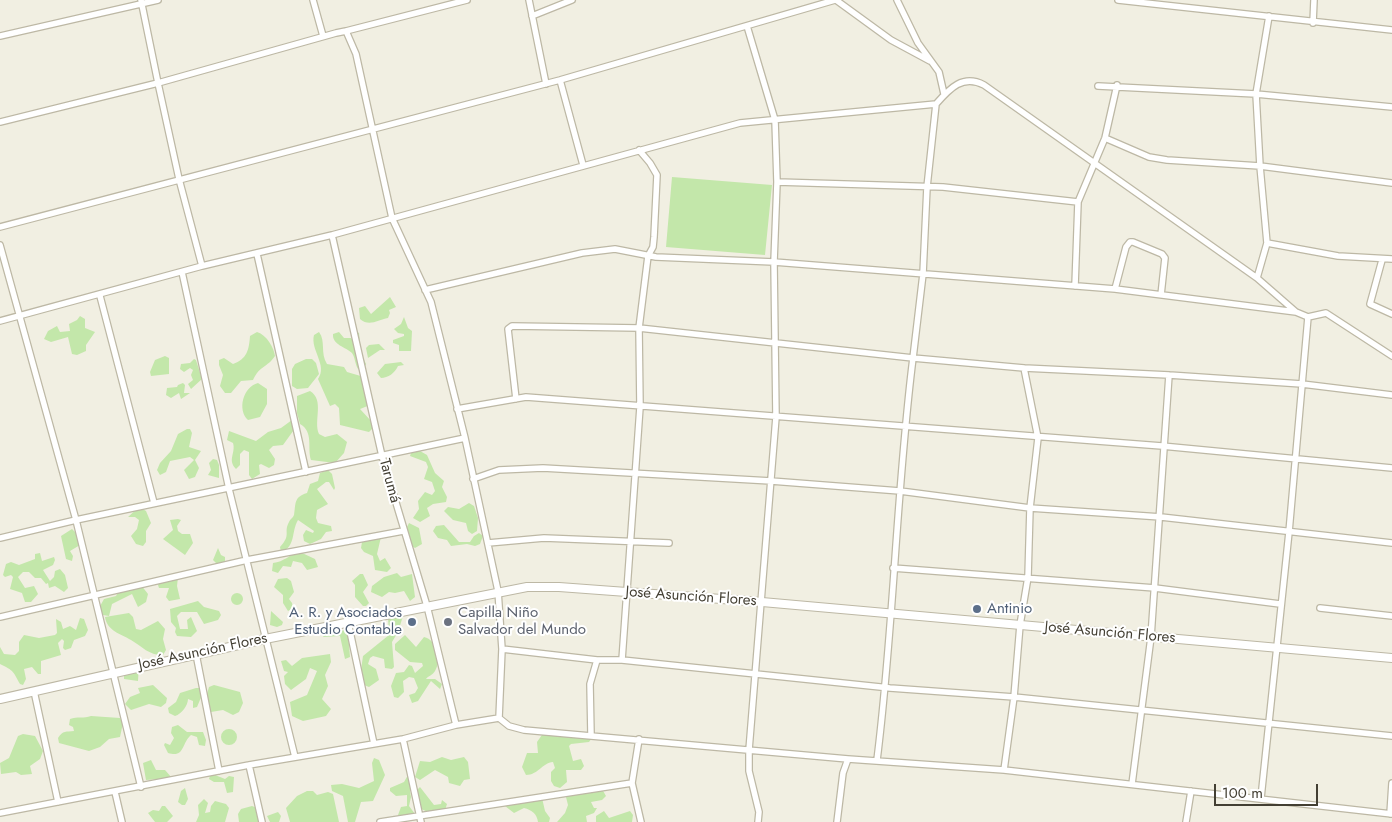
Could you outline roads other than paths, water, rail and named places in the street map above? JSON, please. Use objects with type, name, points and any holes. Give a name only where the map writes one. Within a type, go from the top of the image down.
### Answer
[{"type":"street","points":[[0,36],[142,2],[158,0]]},
{"type":"street","points":[[313,0],[323,36]]},
{"type":"street","points":[[0,121],[158,83],[323,36],[467,0]]},
{"type":"street","points":[[529,0],[546,84]]},
{"type":"street","points":[[532,16],[572,0]]},
{"type":"street","points":[[0,227],[546,84],[835,0],[891,40],[930,61]]},
{"type":"street","points":[[897,0],[918,43],[939,72],[944,94]]},
{"type":"street","points":[[1118,0],[1392,30]]},
{"type":"street","points":[[1313,22],[1314,0]]},
{"type":"street","points":[[142,2],[179,179],[202,266]]},
{"type":"street","points":[[1257,278],[1267,243],[1256,94],[1269,16]]},
{"type":"street","points":[[747,26],[775,120],[777,182],[774,262],[776,418],[749,750],[749,771],[759,812],[758,822]]},
{"type":"street","points":[[346,31],[356,54],[392,218],[431,302],[488,543],[498,591],[502,649],[499,718]]},
{"type":"street","points":[[560,80],[583,166]]},
{"type":"street","points":[[877,760],[886,688],[904,426],[924,274],[927,186],[936,104],[944,94],[964,81],[974,80],[1257,278],[1296,312]]},
{"type":"street","points":[[1075,286],[1078,202],[1105,138],[1117,85]]},
{"type":"street","points":[[1098,86],[1117,85],[1256,94],[1392,107]]},
{"type":"street","points":[[0,321],[100,296],[202,266],[332,235],[740,123],[936,104]]},
{"type":"street","points":[[1105,138],[1148,156],[1260,166],[1392,183]]},
{"type":"street","points":[[622,660],[640,407],[638,328],[648,256],[654,237],[657,175],[639,150]]},
{"type":"street","points":[[777,182],[927,186],[1078,202]]},
{"type":"street","name":"Tarumá","points":[[332,235],[382,456],[427,606],[456,726]]},
{"type":"street","points":[[1115,289],[1126,247],[1130,242],[1133,242],[1162,254],[1165,258],[1161,295]]},
{"type":"street","points":[[1267,243],[1338,256],[1382,260],[1392,259]]},
{"type":"street","points":[[0,245],[76,520],[141,787]]},
{"type":"street","points":[[425,290],[598,249],[630,250],[648,256],[774,262],[1115,289],[1296,312],[1308,316],[1326,313],[1392,356]]},
{"type":"street","points":[[257,254],[306,472]]},
{"type":"street","points":[[1382,260],[1370,304],[1392,314]]},
{"type":"street","points":[[182,272],[229,489],[295,757]]},
{"type":"street","points":[[100,296],[154,503]]},
{"type":"street","points":[[1261,798],[1267,723],[1289,532],[1308,316]]},
{"type":"street","points":[[516,399],[508,329],[512,326],[638,328],[775,344],[1024,368],[1302,384],[1392,395]]},
{"type":"street","points":[[1004,770],[1014,697],[1020,625],[1028,577],[1030,508],[1038,438],[1024,368]]},
{"type":"street","points":[[1132,784],[1151,637],[1161,517],[1162,446],[1169,375]]},
{"type":"street","points":[[457,410],[526,397],[776,418],[1162,446],[1392,468]]},
{"type":"street","points":[[0,538],[154,503],[229,489],[464,438]]},
{"type":"street","points":[[473,478],[499,470],[543,468],[771,481],[900,491],[1030,508],[1161,517],[1392,543]]},
{"type":"street","points":[[0,617],[94,593],[246,560],[403,531]]},
{"type":"street","points":[[488,543],[544,538],[669,543]]},
{"type":"street","points":[[893,568],[1155,588],[1280,604]]},
{"type":"street","name":"José Asunción Flores","points":[[0,699],[265,638],[498,591],[527,587],[560,587],[762,602],[1392,658]]},
{"type":"street","points":[[1320,608],[1392,616]]},
{"type":"street","points":[[348,622],[374,744]]},
{"type":"street","points":[[502,649],[886,688],[1014,697],[1392,736]]},
{"type":"street","points":[[196,654],[219,771]]},
{"type":"street","points":[[591,735],[590,684],[597,660]]},
{"type":"street","points":[[34,691],[58,802]]},
{"type":"street","points":[[0,813],[249,765],[403,739],[499,718],[509,726],[524,730],[848,759],[1004,770],[1391,814],[1392,783]]},
{"type":"street","points":[[403,739],[421,822]]},
{"type":"street","points":[[639,739],[632,783],[641,822]]},
{"type":"street","points":[[838,822],[843,773],[848,759]]},
{"type":"street","points":[[249,765],[262,822]]},
{"type":"street","points":[[380,822],[419,814],[632,783]]},
{"type":"street","points":[[1186,822],[1191,791]]},
{"type":"street","points":[[115,792],[122,822]]},
{"type":"place","name":"Antinio","points":[[977,609]]},
{"type":"place","name":"A. R. y Asociados Estudio Contable","points":[[412,622]]},
{"type":"place","name":"Capilla Niño Salvador del Mundo","points":[[448,622]]}]
